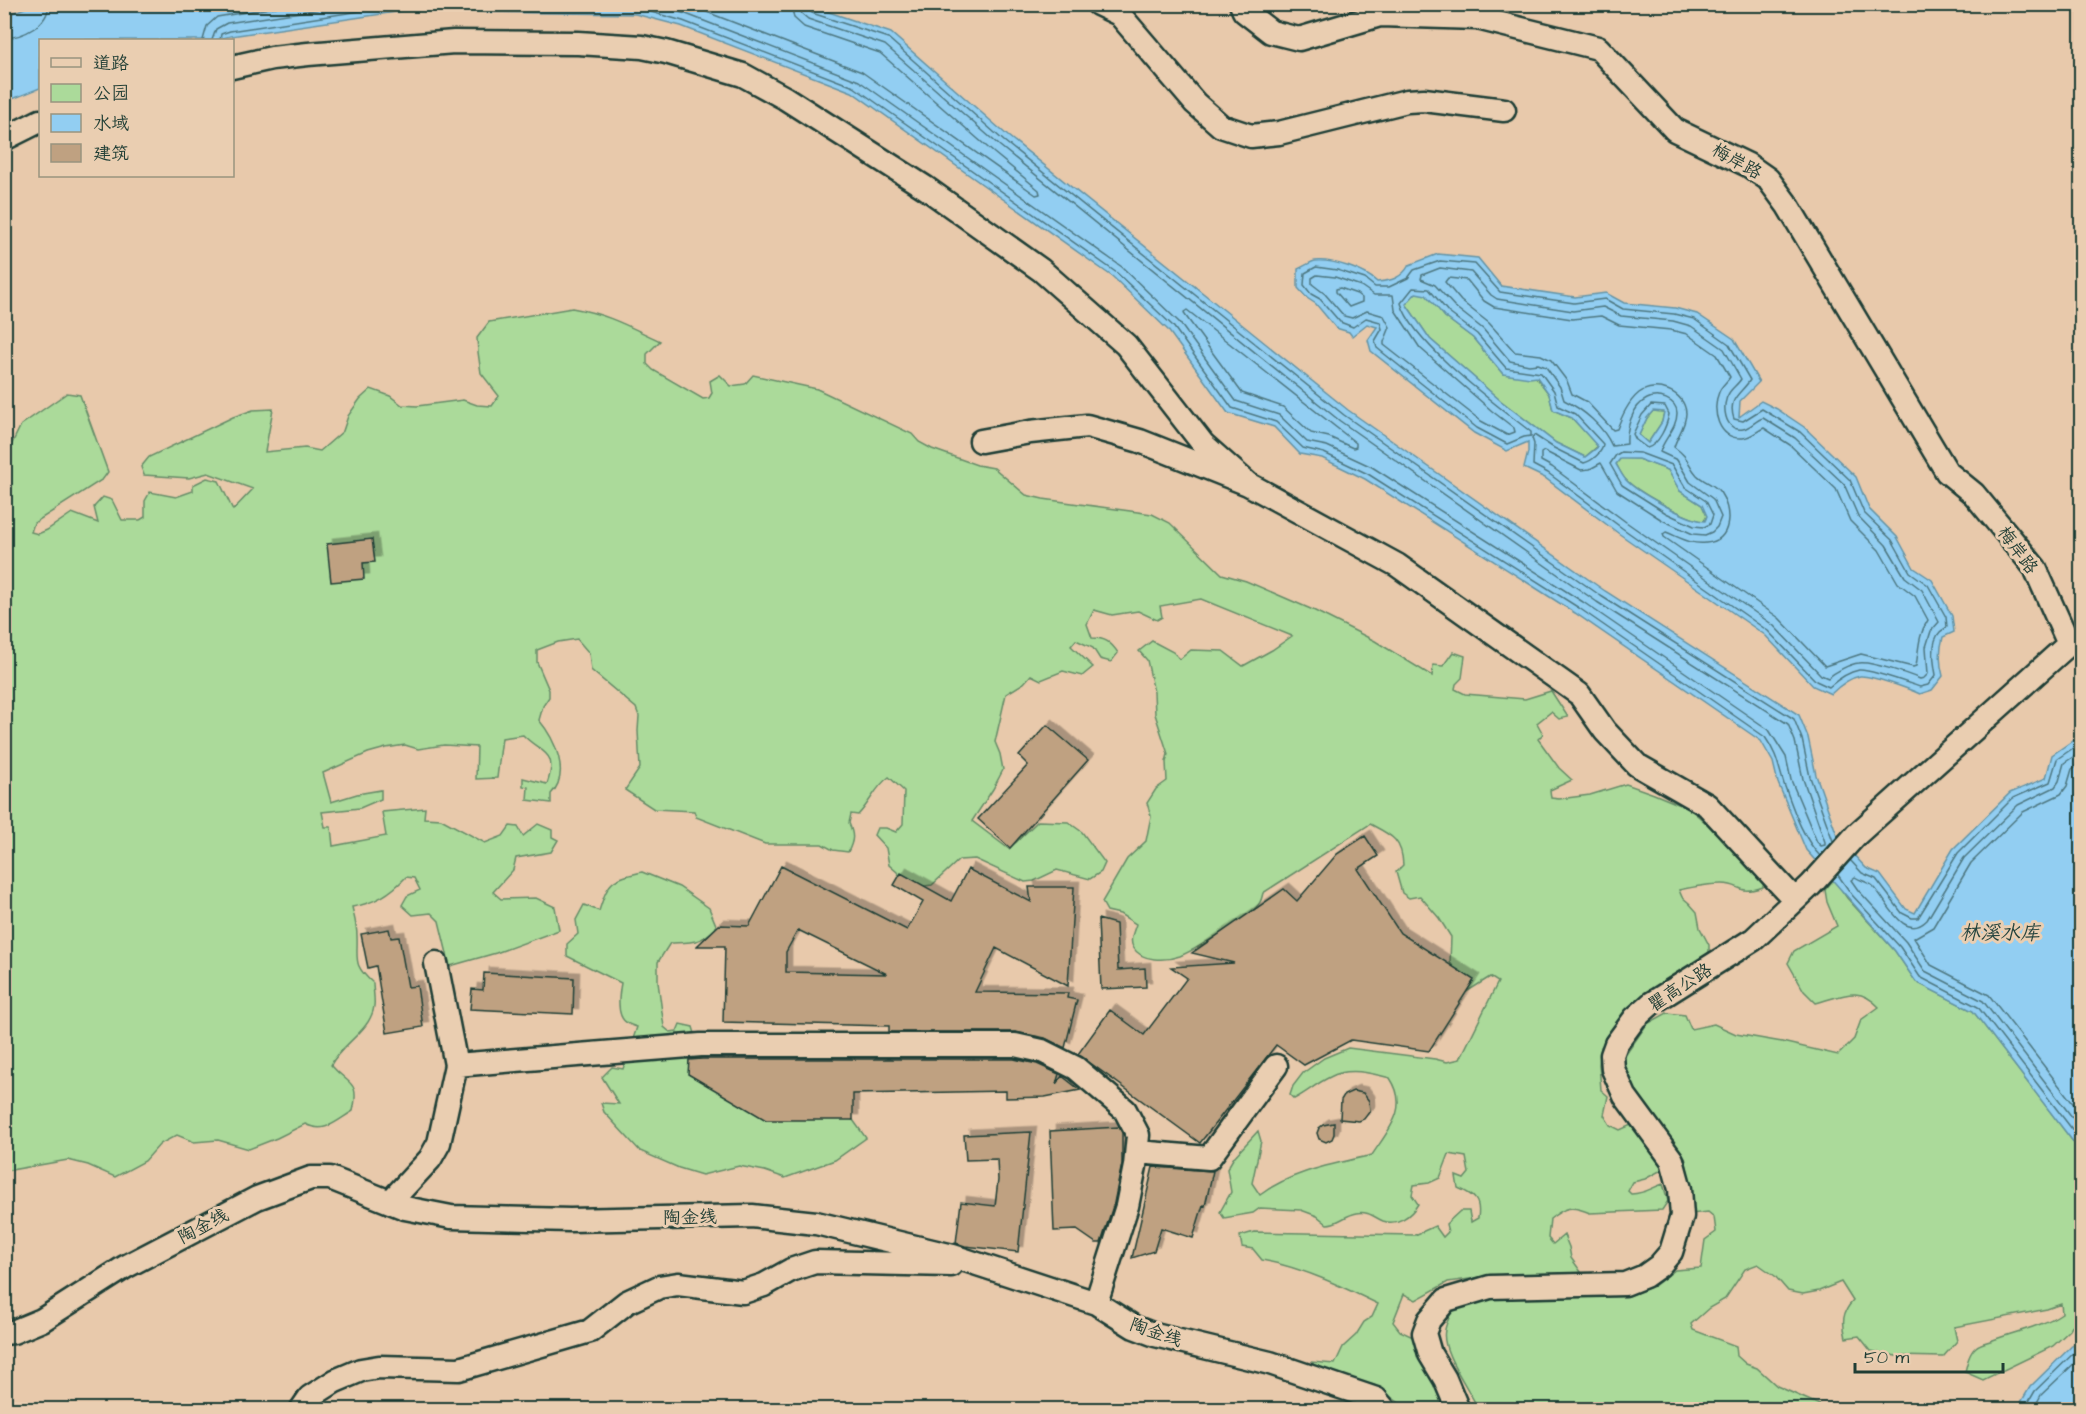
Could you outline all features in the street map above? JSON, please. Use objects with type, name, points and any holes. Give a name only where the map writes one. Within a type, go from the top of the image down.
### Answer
[{"type":"street","points":[[1098,4],[1119,14],[1195,103],[1221,126],[1251,136],[1279,133],[1407,101],[1424,100],[1504,110]]},
{"type":"street","name":"梅岸路","points":[[1241,4],[1244,11],[1271,32],[1299,39],[1380,15],[1477,18],[1598,48],[1676,130],[1748,165],[1768,179],[1788,206],[1947,472],[1974,494],[2035,568],[2075,641]]},
{"type":"street","points":[[234,67],[294,55],[454,42],[578,43],[642,47],[743,75],[785,98],[926,188],[1041,270],[1126,345],[1203,444],[1248,484]]},
{"type":"street","points":[[4,139],[39,122]]},
{"type":"street","points":[[981,441],[1030,432],[1087,426],[1140,441],[1248,484],[1397,565],[1579,694],[1605,731],[1637,765],[1707,805],[1803,893]]},
{"type":"street","name":"瞿高公路","points":[[1458,1410],[1445,1379],[1430,1354],[1424,1333],[1429,1320],[1446,1300],[1491,1287],[1624,1284],[1645,1276],[1659,1266],[1671,1252],[1682,1216],[1680,1189],[1672,1160],[1625,1096],[1613,1069],[1612,1055],[1616,1044],[1635,1018],[1652,1003],[1754,939],[1803,893],[1856,835],[2075,641]]},
{"type":"street","points":[[390,1202],[430,1159],[439,1143],[456,1065],[436,963]]},
{"type":"street","points":[[456,1065],[701,1045],[1015,1045],[1042,1051],[1076,1068],[1125,1110],[1138,1135],[1127,1206],[1096,1303]]},
{"type":"street","points":[[1137,1152],[1209,1158],[1276,1066]]},
{"type":"street","name":"陶金线","points":[[4,1333],[14,1332],[42,1320],[125,1267],[257,1198],[311,1178],[330,1178],[405,1208],[451,1217],[570,1220],[752,1216],[816,1223],[953,1256],[1096,1303],[1134,1328],[1270,1363],[1376,1399],[1385,1410]]},
{"type":"street","points":[[301,1410],[310,1397],[335,1381],[361,1370],[379,1367],[459,1369],[590,1331],[627,1302],[659,1287],[678,1284],[743,1292],[764,1285],[790,1270],[815,1262],[980,1265]]},
{"type":"green space","points":[[1416,292],[1426,294],[1445,317],[1473,338],[1503,374],[1536,377],[1549,394],[1553,410],[1572,418],[1598,446],[1585,457],[1556,443],[1501,401],[1430,339],[1406,304]]},
{"type":"green space","points":[[572,308],[607,317],[660,341],[647,354],[647,364],[653,370],[703,399],[709,398],[712,393],[710,381],[720,375],[731,386],[745,384],[753,375],[817,389],[912,434],[919,442],[932,449],[977,465],[994,468],[1026,495],[1152,514],[1170,523],[1222,574],[1246,581],[1313,610],[1375,641],[1432,676],[1433,665],[1443,666],[1453,652],[1465,656],[1462,678],[1456,684],[1455,689],[1465,694],[1525,699],[1551,691],[1568,717],[1559,719],[1551,712],[1537,723],[1543,734],[1538,739],[1559,768],[1572,780],[1550,790],[1551,798],[1590,795],[1626,784],[1654,794],[1690,809],[1747,859],[1764,880],[1763,887],[1749,890],[1722,884],[1679,890],[1682,897],[1697,912],[1700,928],[1709,945],[1709,952],[1699,962],[1634,1005],[1601,1047],[1599,1064],[1601,1090],[1608,1096],[1604,1115],[1610,1125],[1620,1130],[1631,1125],[1639,1128],[1667,1167],[1645,1179],[1633,1182],[1628,1191],[1631,1194],[1641,1193],[1663,1184],[1668,1201],[1662,1210],[1590,1213],[1568,1208],[1550,1219],[1548,1238],[1553,1244],[1564,1235],[1571,1258],[1584,1276],[1506,1274],[1448,1282],[1416,1300],[1404,1294],[1393,1322],[1400,1331],[1413,1337],[1450,1409],[1408,1409],[1374,1385],[1318,1372],[1312,1362],[1335,1364],[1343,1347],[1356,1335],[1364,1322],[1372,1317],[1378,1304],[1307,1273],[1262,1260],[1253,1249],[1242,1247],[1240,1236],[1254,1232],[1415,1235],[1435,1226],[1443,1237],[1448,1232],[1446,1224],[1460,1211],[1469,1211],[1471,1222],[1478,1218],[1475,1199],[1458,1188],[1456,1176],[1464,1179],[1469,1173],[1466,1157],[1449,1154],[1440,1178],[1429,1183],[1414,1185],[1412,1195],[1418,1204],[1408,1216],[1393,1222],[1361,1213],[1327,1224],[1317,1216],[1301,1210],[1260,1208],[1253,1213],[1224,1218],[1220,1212],[1231,1192],[1227,1169],[1234,1157],[1258,1131],[1261,1141],[1252,1183],[1260,1195],[1299,1174],[1372,1155],[1390,1127],[1398,1109],[1396,1089],[1390,1078],[1368,1073],[1345,1072],[1325,1079],[1294,1099],[1290,1095],[1293,1086],[1303,1073],[1324,1058],[1348,1048],[1447,1062],[1460,1059],[1498,982],[1490,977],[1463,994],[1450,962],[1451,937],[1439,918],[1420,896],[1409,898],[1402,893],[1396,872],[1403,865],[1398,844],[1389,835],[1370,824],[1263,893],[1260,902],[1247,915],[1198,947],[1180,956],[1154,959],[1142,955],[1133,947],[1132,936],[1136,924],[1120,914],[1107,911],[1102,902],[1127,859],[1146,841],[1151,816],[1147,803],[1156,789],[1167,781],[1168,754],[1155,714],[1154,692],[1147,660],[1139,651],[1152,641],[1173,652],[1180,659],[1191,650],[1223,651],[1243,666],[1292,636],[1201,599],[1160,606],[1162,617],[1157,620],[1138,611],[1112,615],[1094,610],[1087,624],[1092,638],[1107,641],[1118,653],[1111,662],[1100,659],[1093,648],[1076,640],[1071,646],[1093,667],[1082,676],[1063,671],[1041,680],[1031,675],[1024,683],[1006,694],[995,742],[1003,770],[972,821],[1009,849],[1038,821],[1068,822],[1082,832],[1105,863],[1101,872],[1090,879],[1057,870],[1034,881],[1025,882],[975,859],[959,860],[932,885],[917,887],[904,882],[889,865],[886,848],[874,835],[877,828],[886,828],[896,832],[903,824],[904,791],[889,777],[880,785],[858,815],[851,814],[849,823],[853,837],[848,852],[833,850],[822,844],[765,844],[696,817],[694,811],[654,809],[625,790],[640,768],[639,716],[636,708],[591,670],[589,653],[577,639],[558,642],[537,650],[537,662],[549,690],[549,697],[543,706],[539,720],[555,746],[560,767],[560,777],[551,794],[551,803],[527,800],[528,787],[523,786],[523,778],[547,784],[551,765],[546,754],[523,735],[502,738],[497,778],[476,779],[477,747],[444,745],[418,749],[405,745],[368,753],[323,773],[331,802],[381,790],[381,799],[360,808],[322,812],[325,827],[331,827],[333,846],[386,836],[382,812],[425,808],[424,818],[441,819],[485,843],[503,836],[510,826],[518,827],[523,836],[538,824],[552,830],[552,837],[558,840],[551,852],[516,858],[513,870],[493,892],[501,899],[536,898],[555,907],[559,930],[496,953],[450,966],[439,921],[431,913],[413,915],[402,905],[407,896],[420,890],[414,878],[406,877],[382,897],[352,907],[359,966],[373,983],[374,1006],[372,1015],[362,1030],[331,1065],[354,1088],[353,1111],[330,1125],[318,1128],[305,1124],[249,1149],[218,1140],[194,1142],[177,1135],[160,1144],[145,1161],[115,1177],[88,1165],[68,1160],[5,1171],[4,460],[21,425],[67,393],[80,395],[108,472],[103,479],[34,523],[31,532],[38,534],[47,530],[72,513],[98,523],[94,507],[103,497],[112,500],[122,520],[140,520],[145,517],[145,501],[150,492],[176,497],[193,491],[193,485],[207,478],[219,481],[233,510],[253,489],[208,473],[189,478],[144,475],[141,467],[149,457],[233,417],[253,410],[273,409],[265,452],[305,448],[320,451],[343,431],[348,416],[360,399],[371,389],[390,396],[402,405],[417,406],[463,400],[477,405],[492,406],[499,396],[481,373],[477,338],[489,322]]},
{"type":"green space","points":[[1653,411],[1664,412],[1662,422],[1648,443],[1639,435]]},
{"type":"green space","points":[[1621,458],[1638,459],[1668,470],[1680,491],[1702,505],[1707,516],[1704,521],[1675,511],[1632,485],[1616,464]]},
{"type":"green space","points":[[642,872],[679,887],[709,908],[716,925],[716,928],[700,940],[670,943],[658,962],[658,982],[664,1027],[670,1032],[677,1031],[680,1024],[693,1027],[699,1047],[700,1058],[689,1058],[689,1074],[853,1120],[866,1138],[835,1160],[785,1178],[739,1166],[702,1175],[640,1151],[604,1112],[601,1103],[619,1104],[602,1077],[612,1067],[623,1069],[637,1027],[627,1023],[621,1016],[619,1005],[621,983],[567,956],[567,944],[578,934],[576,920],[584,905],[599,911],[613,882]]},
{"type":"green space","points":[[1834,879],[1847,898],[1895,951],[1916,982],[1973,1011],[2081,1152],[2081,1311],[2070,1330],[2053,1346],[1983,1380],[1965,1372],[1970,1355],[1976,1347],[2054,1318],[2062,1313],[2061,1304],[2047,1309],[1954,1327],[1957,1341],[1943,1357],[1896,1356],[1871,1351],[1859,1336],[1846,1338],[1844,1318],[1853,1301],[1841,1282],[1819,1291],[1803,1294],[1788,1291],[1775,1276],[1758,1264],[1745,1269],[1725,1299],[1709,1308],[1691,1324],[1693,1330],[1736,1346],[1737,1356],[1746,1364],[1757,1368],[1777,1386],[1831,1410],[1478,1409],[1447,1349],[1445,1330],[1454,1307],[1485,1298],[1628,1296],[1654,1286],[1675,1270],[1701,1268],[1705,1240],[1716,1232],[1714,1217],[1708,1212],[1691,1214],[1690,1183],[1685,1157],[1632,1093],[1622,1060],[1647,1024],[1667,1013],[1685,1015],[1691,1029],[1714,1024],[1736,1034],[1838,1055],[1854,1039],[1861,1020],[1879,1007],[1864,996],[1856,994],[1816,1003],[1804,991],[1788,963],[1794,951],[1837,926],[1827,902],[1825,890]]},
{"type":"water","name":"林溪水库","points":[[805,4],[891,33],[1008,136],[1348,410],[1605,591],[1799,715],[1808,737],[1816,775],[1838,838],[1866,868],[1880,874],[1906,909],[1915,913],[1953,849],[2010,793],[2046,778],[2052,755],[2081,735],[2081,1152],[1973,1011],[1916,982],[1895,951],[1806,850],[1778,783],[1773,762],[1761,741],[1575,613],[1365,479],[1322,458],[1300,454],[1274,427],[1228,413],[1168,330],[1113,277],[852,92],[681,26],[635,14],[489,12],[423,8],[219,39],[39,39],[39,88],[5,102],[5,16],[32,5]]},
{"type":"water","points":[[1438,254],[1478,258],[1501,286],[1575,297],[1606,293],[1624,303],[1675,308],[1697,314],[1734,339],[1759,382],[1740,401],[1739,417],[1761,401],[1804,427],[1856,477],[1869,509],[1897,537],[1914,568],[1932,580],[1952,616],[1954,632],[1943,637],[1940,656],[1943,676],[1932,690],[1920,694],[1865,676],[1848,681],[1831,694],[1813,686],[1765,635],[1618,533],[1545,478],[1524,468],[1528,442],[1507,451],[1474,433],[1371,351],[1368,340],[1377,327],[1367,324],[1352,336],[1349,332],[1336,328],[1316,304],[1298,288],[1298,269],[1315,261],[1348,266],[1365,273],[1377,282],[1396,278],[1409,265]],"holes":[[[1416,293],[1426,295],[1445,317],[1473,338],[1503,374],[1537,377],[1549,394],[1553,410],[1572,418],[1598,447],[1585,457],[1556,443],[1501,401],[1430,339],[1406,304]],[[1653,411],[1664,412],[1662,422],[1648,443],[1639,435]],[[1620,459],[1638,459],[1668,470],[1680,491],[1702,505],[1707,516],[1705,521],[1676,511],[1641,491],[1626,480],[1616,464]]]},
{"type":"water","points":[[2081,1337],[2081,1409],[2017,1409],[2030,1387]]},
{"type":"building","points":[[372,539],[375,562],[363,563],[364,579],[331,582],[327,544]]},
{"type":"building","points":[[1047,725],[1088,760],[1010,848],[978,819],[1028,765],[1019,756]]},
{"type":"building","points":[[1365,836],[1378,856],[1358,869],[1400,933],[1474,980],[1429,1051],[1351,1040],[1304,1065],[1276,1045],[1200,1143],[1078,1054],[1110,1010],[1144,1035],[1187,978],[1171,967],[1234,963],[1192,953],[1284,889],[1297,901],[1337,854]]},
{"type":"building","points":[[781,866],[907,930],[923,902],[894,885],[901,873],[951,901],[968,869],[1031,902],[1029,887],[1074,887],[1068,986],[996,948],[975,992],[1068,993],[1067,998],[1077,1000],[1065,1048],[1045,1038],[1015,1032],[889,1032],[889,1026],[723,1022],[725,946],[697,946],[719,925],[749,926]],"holes":[[[798,930],[887,974],[786,972],[786,952]]]},
{"type":"building","points":[[1098,919],[1116,924],[1118,970],[1145,968],[1146,987],[1101,989]]},
{"type":"building","points":[[389,929],[391,938],[399,937],[408,987],[417,986],[423,1027],[387,1033],[376,966],[368,968],[361,934]]},
{"type":"building","points":[[484,973],[574,978],[573,1014],[470,1009],[472,989],[483,990]]},
{"type":"building","points":[[1014,1059],[1037,1064],[1059,1074],[1056,1084],[1062,1076],[1080,1090],[1045,1097],[1006,1098],[1006,1091],[853,1094],[853,1120],[766,1120],[688,1074],[689,1060]]},
{"type":"building","points":[[1353,1091],[1363,1093],[1369,1101],[1370,1111],[1364,1119],[1359,1121],[1340,1119],[1341,1100],[1344,1095]]},
{"type":"building","points":[[1334,1123],[1332,1139],[1326,1142],[1319,1139],[1317,1133],[1319,1128]]},
{"type":"building","points":[[1119,1127],[1122,1133],[1122,1164],[1114,1203],[1101,1243],[1096,1243],[1077,1230],[1054,1231],[1050,1131]]},
{"type":"building","points":[[1031,1132],[1018,1252],[956,1243],[961,1202],[995,1206],[998,1180],[997,1159],[966,1160],[964,1135]]},
{"type":"building","points":[[1153,1167],[1213,1171],[1205,1206],[1203,1205],[1193,1238],[1161,1228],[1154,1251],[1132,1258]]}]
